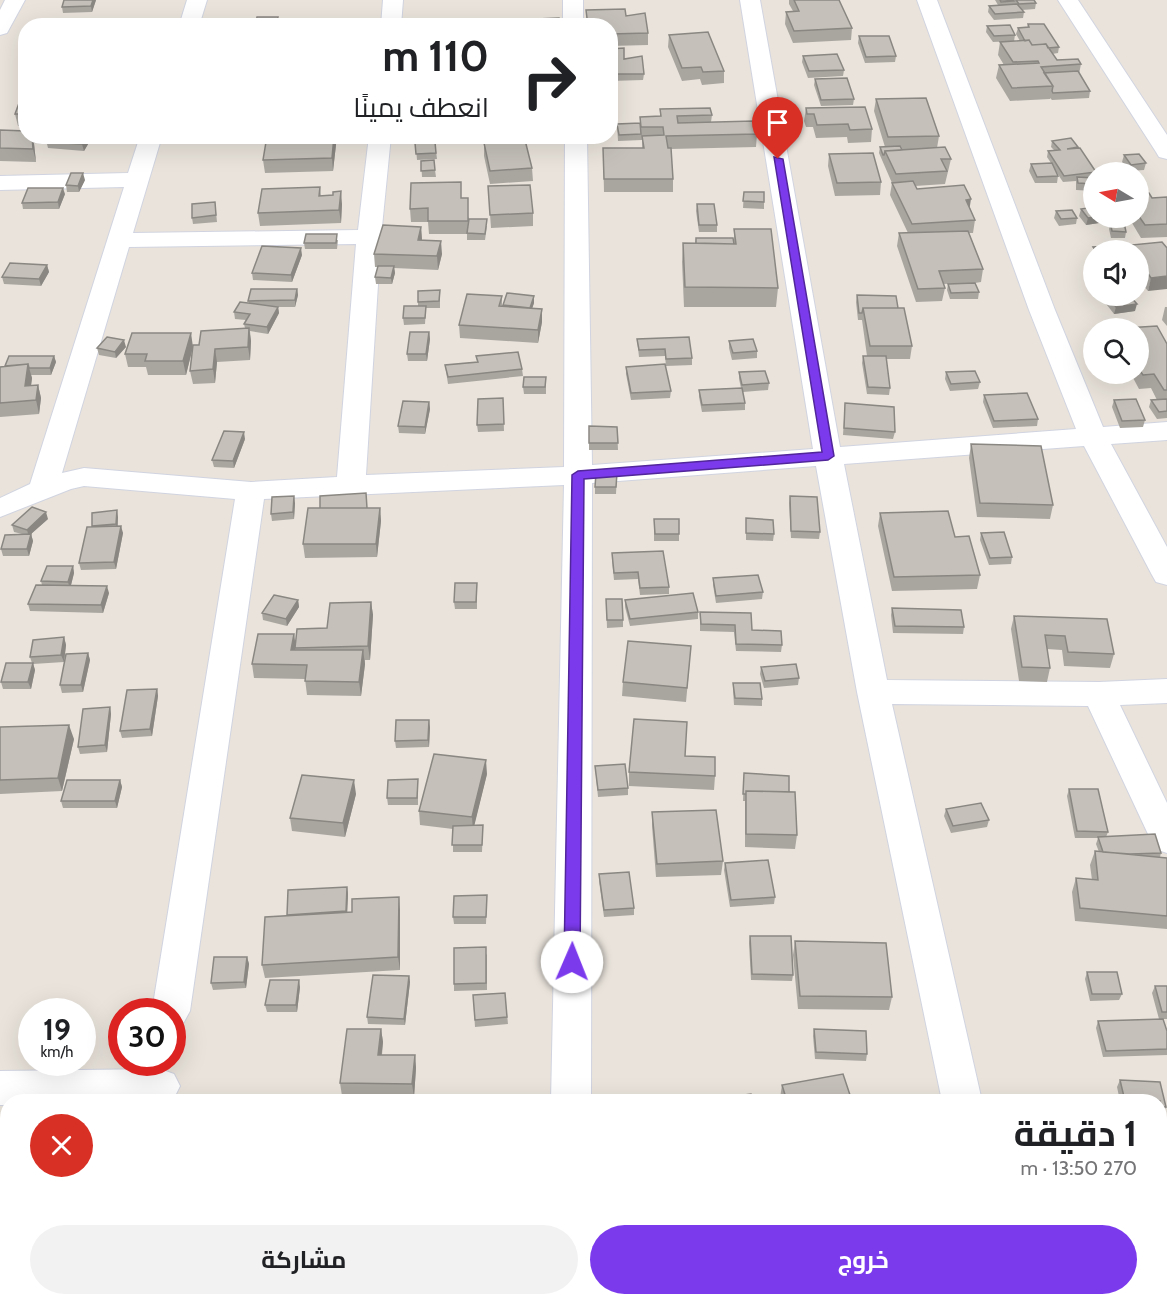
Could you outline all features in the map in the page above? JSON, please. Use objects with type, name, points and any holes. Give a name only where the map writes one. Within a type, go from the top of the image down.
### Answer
[{"type":"street","points":[[0,29],[15,0]]},
{"type":"street","points":[[191,18],[197,0]]},
{"type":"street","points":[[392,18],[393,0]]},
{"type":"street","points":[[573,0],[573,18]]},
{"type":"street","points":[[750,0],[828,456],[873,692],[960,1094]]},
{"type":"street","points":[[927,0],[1042,309],[1093,436],[1167,574]]},
{"type":"street","points":[[1068,0],[1158,122],[1167,152]]},
{"type":"street","points":[[43,488],[149,144]]},
{"type":"street","points":[[351,485],[369,237],[379,144]]},
{"type":"street","points":[[571,1094],[578,475],[576,144]]},
{"type":"street","points":[[0,183],[137,180]]},
{"type":"street","points":[[118,240],[369,237]]},
{"type":"street","points":[[0,508],[65,479],[84,477],[251,491],[578,475],[1167,430]]},
{"type":"street","points":[[173,998],[251,491]]},
{"type":"street","points":[[873,692],[1099,694],[1167,691]]},
{"type":"street","points":[[1099,694],[1167,839]]},
{"type":"street","points":[[0,1088],[160,1083]]},
{"type":"building","points":[[64,0],[93,0],[91,6],[62,7]]},
{"type":"building","points":[[794,0],[839,0],[852,28],[794,31],[786,12],[799,11]]},
{"type":"building","points":[[1016,0],[1034,0],[1036,3],[1019,4]]},
{"type":"building","points":[[1017,4],[1024,12],[995,14],[989,6]]},
{"type":"building","points":[[625,9],[626,16],[645,13],[648,33],[618,34],[618,18],[587,18],[586,10]]},
{"type":"building","points":[[1028,24],[1044,24],[1059,47],[1048,48],[1046,44],[1032,45],[1029,40],[1025,41],[1018,28],[1029,27]]},
{"type":"building","points":[[1010,25],[1015,35],[994,36],[987,26]]},
{"type":"building","points":[[708,32],[724,71],[703,72],[701,67],[682,68],[669,35]]},
{"type":"building","points":[[859,36],[889,36],[896,56],[866,57]]},
{"type":"building","points":[[1029,40],[1032,45],[1046,44],[1057,60],[1078,59],[1081,64],[1041,67],[1053,86],[1012,88],[999,65],[1039,63],[1038,61],[1013,62],[1000,42]]},
{"type":"building","points":[[618,48],[624,48],[624,59],[642,56],[644,74],[618,74]]},
{"type":"building","points":[[837,54],[844,70],[809,71],[803,56]]},
{"type":"building","points":[[1078,71],[1090,91],[1053,93],[1053,86],[1044,73]]},
{"type":"building","points":[[847,78],[854,99],[821,100],[815,79]]},
{"type":"building","points":[[926,98],[939,136],[888,137],[876,99]]},
{"type":"building","points":[[865,107],[872,129],[850,130],[848,124],[817,125],[814,114],[807,114],[806,108]]},
{"type":"building","points":[[710,108],[712,115],[677,116],[678,123],[754,121],[757,134],[666,136],[668,148],[671,148],[673,179],[604,179],[603,148],[644,148],[642,136],[664,135],[663,127],[641,127],[640,117],[661,116],[660,109]]},
{"type":"building","points":[[640,123],[641,134],[619,135],[618,124]]},
{"type":"building","points":[[0,130],[18,131],[18,144],[33,144],[33,149],[0,148]]},
{"type":"building","points":[[1071,138],[1078,147],[1067,149],[1080,148],[1089,162],[1083,162],[1083,174],[1064,176],[1048,151],[1060,150],[1052,141]]},
{"type":"building","points":[[266,144],[333,144],[332,158],[263,160]]},
{"type":"building","points":[[415,144],[435,144],[436,153],[416,154]]},
{"type":"building","points":[[484,144],[526,144],[532,168],[490,171]]},
{"type":"building","points":[[900,146],[902,150],[885,151],[884,155],[880,147]]},
{"type":"building","points":[[945,147],[951,159],[941,159],[947,171],[896,174],[885,151]]},
{"type":"building","points":[[873,153],[881,182],[837,183],[829,154]]},
{"type":"building","points":[[1139,154],[1145,162],[1129,162],[1124,155]]},
{"type":"building","points":[[434,160],[435,170],[421,171],[421,161]]},
{"type":"building","points":[[1052,163],[1058,176],[1037,177],[1031,164]]},
{"type":"building","points":[[71,173],[83,173],[78,186],[66,185]]},
{"type":"building","points":[[1077,177],[1083,177],[1083,183],[1078,183]]},
{"type":"building","points":[[913,181],[917,189],[964,185],[971,199],[966,200],[975,220],[912,224],[892,183]]},
{"type":"building","points":[[461,182],[461,198],[468,198],[468,221],[428,221],[428,208],[410,209],[411,183]]},
{"type":"building","points":[[530,185],[533,213],[490,215],[488,186]]},
{"type":"building","points":[[320,187],[319,196],[333,195],[333,192],[341,191],[339,210],[258,213],[262,189]]},
{"type":"building","points":[[28,188],[63,188],[58,202],[22,203]]},
{"type":"building","points":[[744,192],[764,192],[764,202],[743,201]]},
{"type":"building","points":[[1149,193],[1152,198],[1167,197],[1167,224],[1149,225]]},
{"type":"building","points":[[215,202],[216,215],[192,218],[192,204]]},
{"type":"building","points":[[697,204],[714,204],[717,225],[699,225]]},
{"type":"building","points":[[1072,210],[1077,218],[1061,219],[1056,211]]},
{"type":"building","points":[[469,219],[487,219],[485,234],[467,233]]},
{"type":"building","points":[[383,225],[421,227],[418,240],[441,241],[437,256],[374,254]]},
{"type":"building","points":[[1111,228],[1125,228],[1126,232],[1112,231]]},
{"type":"building","points":[[734,229],[771,229],[778,288],[685,287],[683,243],[736,244]]},
{"type":"building","points":[[968,231],[983,269],[939,271],[945,288],[918,289],[899,233]]},
{"type":"building","points":[[306,234],[337,234],[336,243],[304,243]]},
{"type":"building","points":[[696,238],[733,238],[734,244],[696,243]]},
{"type":"building","points":[[1162,242],[1167,248],[1167,276],[1151,278],[1149,275],[1149,243]]},
{"type":"building","points":[[262,246],[301,248],[291,275],[252,273]]},
{"type":"building","points":[[10,263],[47,265],[39,279],[2,277]]},
{"type":"building","points":[[378,266],[394,266],[391,278],[375,277]]},
{"type":"building","points":[[975,283],[979,292],[951,293],[948,284]]},
{"type":"building","points":[[251,289],[297,289],[295,300],[248,301]]},
{"type":"building","points":[[440,290],[439,301],[418,302],[418,291]]},
{"type":"building","points":[[507,293],[534,296],[530,308],[503,305]]},
{"type":"building","points":[[467,294],[502,296],[499,306],[542,309],[538,330],[459,325]]},
{"type":"building","points":[[857,295],[896,296],[898,308],[863,308],[862,313],[859,313]]},
{"type":"building","points":[[240,302],[278,307],[267,327],[244,324],[250,314],[234,312]]},
{"type":"building","points":[[404,306],[426,306],[425,318],[403,318]]},
{"type":"building","points":[[863,308],[904,308],[912,346],[870,346]]},
{"type":"building","points":[[1149,326],[1157,326],[1167,344],[1167,390],[1164,390],[1154,374],[1149,374]]},
{"type":"building","points":[[249,328],[248,347],[215,349],[213,369],[190,371],[193,345],[199,345],[201,331]]},
{"type":"building","points":[[410,332],[429,332],[426,354],[407,354]]},
{"type":"building","points":[[132,333],[191,333],[183,361],[145,361],[147,354],[125,354]]},
{"type":"building","points":[[107,337],[124,340],[115,352],[97,348]]},
{"type":"building","points":[[689,337],[692,358],[666,359],[665,349],[639,350],[637,339]]},
{"type":"building","points":[[753,339],[757,351],[733,353],[729,341]]},
{"type":"building","points":[[518,352],[522,369],[448,377],[445,365],[478,362],[476,356]]},
{"type":"building","points":[[9,356],[54,356],[50,368],[29,368],[28,364],[5,366]]},
{"type":"building","points":[[863,356],[886,356],[890,388],[868,387]]},
{"type":"building","points":[[28,364],[25,386],[38,385],[36,400],[0,403],[0,367]]},
{"type":"building","points":[[665,364],[671,391],[631,393],[626,367]]},
{"type":"building","points":[[765,371],[769,383],[742,385],[739,372]]},
{"type":"building","points":[[975,371],[980,382],[951,384],[946,372]]},
{"type":"building","points":[[524,377],[546,377],[545,387],[523,387]]},
{"type":"building","points":[[742,388],[745,403],[702,405],[699,390]]},
{"type":"building","points":[[1027,393],[1038,419],[994,421],[984,395]]},
{"type":"building","points":[[503,398],[504,424],[477,425],[478,399]]},
{"type":"building","points":[[1136,399],[1145,420],[1122,421],[1114,400]]},
{"type":"building","points":[[1167,399],[1167,411],[1159,412],[1151,400]]},
{"type":"building","points":[[403,401],[429,402],[425,427],[398,426]]},
{"type":"building","points":[[845,403],[894,407],[895,432],[844,428]]},
{"type":"building","points":[[589,426],[617,427],[618,443],[589,443]]},
{"type":"building","points":[[224,431],[244,432],[233,461],[212,460]]},
{"type":"building","points":[[971,444],[1041,446],[1053,505],[980,503]]},
{"type":"building","points":[[596,473],[617,473],[616,487],[595,487]]},
{"type":"building","points":[[366,493],[367,508],[320,508],[320,496]]},
{"type":"building","points":[[294,496],[293,512],[271,514],[272,497]]},
{"type":"building","points":[[790,496],[817,497],[820,532],[791,531]]},
{"type":"building","points":[[32,507],[46,512],[27,530],[12,525]]},
{"type":"building","points":[[308,508],[380,508],[376,544],[303,544]]},
{"type":"building","points":[[117,510],[116,524],[92,526],[92,513]]},
{"type":"building","points":[[948,511],[955,537],[969,536],[980,575],[894,577],[880,513]]},
{"type":"building","points":[[746,518],[773,520],[774,534],[746,533]]},
{"type":"building","points":[[654,519],[679,519],[679,534],[655,534]]},
{"type":"building","points":[[121,526],[114,562],[79,563],[87,527]]},
{"type":"building","points":[[1004,532],[1012,557],[990,558],[981,533]]},
{"type":"building","points":[[31,534],[27,549],[1,549],[5,535]]},
{"type":"building","points":[[663,551],[669,587],[640,588],[638,572],[614,573],[612,553]]},
{"type":"building","points":[[47,566],[73,566],[68,582],[41,581]]},
{"type":"building","points":[[758,575],[763,592],[716,596],[713,578]]},
{"type":"building","points":[[455,583],[477,583],[476,602],[454,602]]},
{"type":"building","points":[[36,585],[107,586],[101,605],[28,604]]},
{"type":"building","points":[[693,593],[698,612],[630,619],[625,600]]},
{"type":"building","points":[[274,595],[298,600],[286,619],[262,613]]},
{"type":"building","points":[[606,599],[622,599],[623,620],[607,620]]},
{"type":"building","points":[[371,602],[368,646],[295,648],[297,629],[327,628],[330,603]]},
{"type":"building","points":[[892,608],[961,610],[964,627],[895,626]]},
{"type":"building","points":[[700,612],[751,613],[752,630],[781,631],[782,645],[736,644],[735,625],[701,624]]},
{"type":"building","points":[[1014,616],[1107,619],[1114,654],[1068,652],[1065,636],[1045,635],[1050,668],[1022,667]]},
{"type":"building","points":[[258,634],[294,634],[291,650],[363,650],[359,682],[305,681],[307,665],[252,664]]},
{"type":"building","points":[[64,637],[61,655],[30,657],[33,640]]},
{"type":"building","points":[[628,641],[691,646],[687,688],[623,682]]},
{"type":"building","points":[[88,653],[81,685],[60,685],[66,654]]},
{"type":"building","points":[[6,663],[33,663],[28,682],[1,682]]},
{"type":"building","points":[[796,664],[799,678],[765,681],[761,667]]},
{"type":"building","points":[[733,683],[760,683],[762,699],[735,698]]},
{"type":"building","points":[[157,689],[150,729],[120,731],[127,690]]},
{"type":"building","points":[[110,707],[105,745],[78,747],[83,709]]},
{"type":"building","points":[[634,719],[687,722],[685,756],[715,757],[715,776],[629,772]]},
{"type":"building","points":[[396,720],[429,720],[428,740],[395,741]]},
{"type":"building","points":[[69,725],[58,778],[0,780],[0,727]]},
{"type":"building","points":[[434,754],[486,760],[472,817],[419,811]]},
{"type":"building","points":[[625,764],[628,788],[598,790],[595,766]]},
{"type":"building","points":[[744,773],[789,776],[789,792],[746,791],[746,794],[743,794]]},
{"type":"building","points":[[302,775],[354,780],[343,823],[290,818]]},
{"type":"building","points":[[418,779],[417,798],[387,798],[388,780]]},
{"type":"building","points":[[67,780],[120,780],[115,801],[61,801]]},
{"type":"building","points":[[1069,789],[1098,789],[1108,832],[1077,831]]},
{"type":"building","points":[[746,791],[795,792],[797,835],[746,834]]},
{"type":"building","points":[[981,803],[989,820],[953,826],[946,809]]},
{"type":"building","points":[[716,810],[723,861],[657,864],[652,812]]},
{"type":"building","points":[[483,825],[482,845],[452,845],[453,826]]},
{"type":"building","points":[[1155,834],[1161,853],[1103,852],[1098,837]]},
{"type":"building","points":[[1095,851],[1167,858],[1167,916],[1080,908],[1076,878],[1098,880]]},
{"type":"building","points":[[768,860],[775,897],[731,900],[725,863]]},
{"type":"building","points":[[629,872],[634,908],[604,910],[599,874]]},
{"type":"building","points":[[347,887],[346,911],[287,915],[288,890]]},
{"type":"building","points":[[487,895],[486,917],[453,917],[454,896]]},
{"type":"building","points":[[399,897],[398,957],[262,965],[265,917],[352,912],[352,899]]},
{"type":"building","points":[[750,936],[791,936],[793,975],[752,974]]},
{"type":"building","points":[[795,941],[886,943],[892,997],[800,996]]},
{"type":"building","points":[[486,947],[486,983],[454,984],[454,948]]},
{"type":"building","points":[[214,957],[247,957],[244,982],[211,983]]},
{"type":"building","points":[[1087,972],[1117,972],[1122,994],[1092,994]]},
{"type":"building","points":[[373,975],[409,976],[404,1019],[367,1017]]},
{"type":"building","points":[[270,980],[299,980],[296,1005],[265,1005]]},
{"type":"building","points":[[1155,986],[1167,986],[1167,1012],[1162,1012]]},
{"type":"building","points":[[505,993],[507,1017],[475,1020],[473,995]]},
{"type":"building","points":[[1163,1019],[1167,1031],[1167,1049],[1106,1051],[1098,1021]]},
{"type":"building","points":[[347,1029],[381,1029],[378,1055],[415,1055],[412,1084],[340,1083]]},
{"type":"building","points":[[814,1029],[866,1031],[867,1054],[816,1052]]},
{"type":"building","points":[[843,1074],[850,1094],[785,1094],[782,1085]]},
{"type":"building","points":[[1120,1080],[1160,1082],[1163,1094],[1123,1094]]},
{"type":"route","points":[[572,962],[578,475],[828,456],[778,159]]}]
